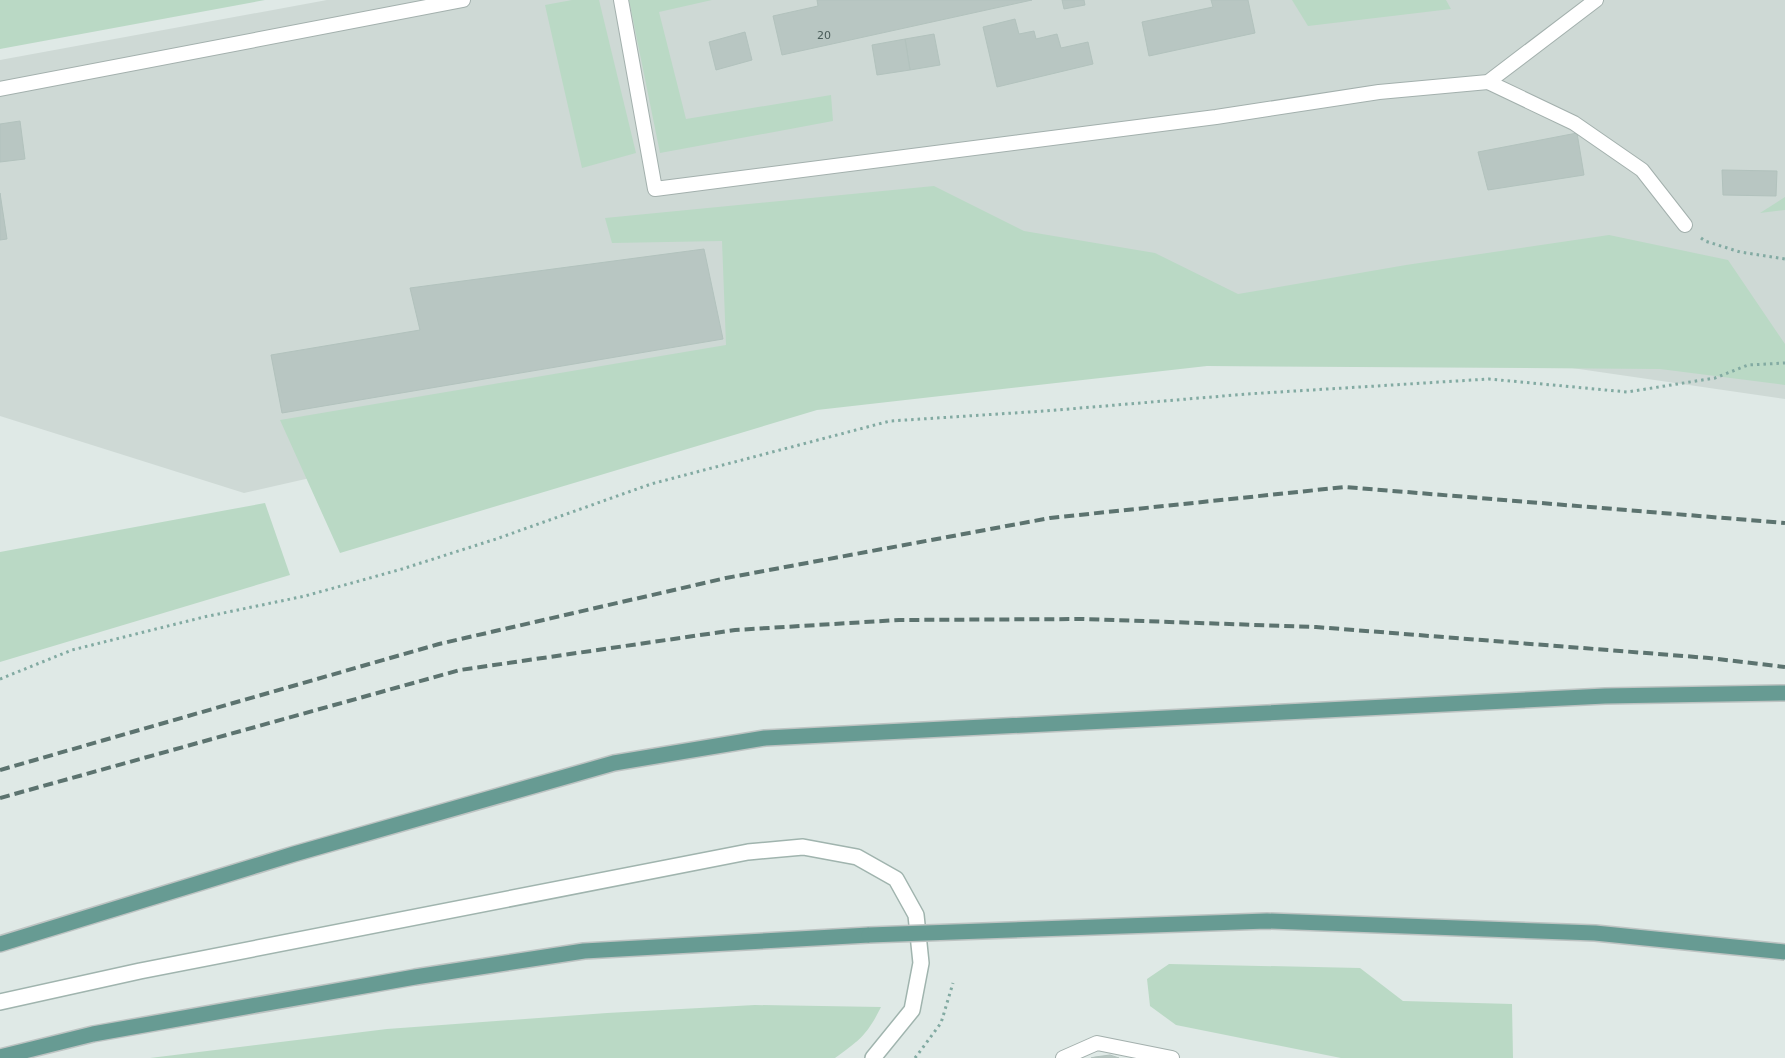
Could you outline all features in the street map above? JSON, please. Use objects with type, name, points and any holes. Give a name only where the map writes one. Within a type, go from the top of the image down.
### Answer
[{"type":"main road","points":[[0,944],[294,854],[614,763],[765,738],[1605,696],[1785,693]]},
{"type":"main road","points":[[0,1056],[93,1034],[405,978],[584,951],[869,935],[1267,921],[1595,934],[1785,952]]},
{"type":"street","points":[[0,1002],[140,971],[738,854],[803,846],[857,857],[896,879],[916,915],[921,962],[912,1010],[873,1058]]},
{"type":"lane","points":[[0,89],[462,0]]},
{"type":"lane","points":[[621,0],[655,189],[1216,117],[1379,92],[1488,82],[1574,123],[1642,170],[1685,225]]},
{"type":"lane","points":[[1488,82],[1596,0]]},
{"type":"lane","points":[[1063,1058],[1097,1043],[1172,1058]]},
{"type":"path","points":[[1685,225],[1705,241],[1740,252],[1785,259]]},
{"type":"path","points":[[0,679],[72,650],[306,596],[496,539],[652,484],[890,421],[1046,411],[1247,394],[1489,379],[1627,392],[1715,378],[1748,365],[1785,363]]},
{"type":"path","points":[[915,1058],[941,1023],[953,983]]},
{"type":"shaded area","points":[[327,0],[1785,0],[1785,399],[1096,299],[244,493],[0,416],[0,60]]},
{"type":"green space","points":[[0,0],[265,0],[0,49]]},
{"type":"green space","points":[[572,0],[599,0],[636,153],[582,168],[545,5]]},
{"type":"green space","points":[[629,0],[712,0],[659,12],[686,119],[831,95],[833,121],[660,153]]},
{"type":"green space","points":[[1292,0],[1446,0],[1451,9],[1308,26]]},
{"type":"green space","points":[[934,186],[1024,231],[1155,253],[1238,294],[1406,265],[1609,235],[1728,260],[1785,344],[1785,385],[1660,369],[1207,366],[817,410],[340,553],[280,420],[726,345],[722,241],[612,243],[605,218]]},
{"type":"green space","points":[[1785,197],[1785,210],[1760,213]]},
{"type":"green space","points":[[265,503],[290,575],[0,662],[0,552]]},
{"type":"green space","points":[[1169,964],[1360,968],[1403,1001],[1512,1004],[1513,1058],[1341,1058],[1176,1025],[1150,1006],[1147,979]]},
{"type":"green space","points":[[755,1005],[881,1007],[862,1036],[835,1058],[150,1058],[387,1029],[607,1013]]},
{"type":"building","points":[[817,0],[1032,0],[782,55],[773,16],[818,6]]},
{"type":"building","points":[[1062,0],[1084,0],[1085,5],[1064,9]]},
{"type":"building","points":[[1211,0],[1248,0],[1255,33],[1149,56],[1142,22],[1213,7]]},
{"type":"building","points":[[1015,19],[1019,34],[1034,31],[1036,39],[1057,34],[1061,48],[1088,42],[1093,64],[997,87],[983,27]]},
{"type":"building","points":[[745,32],[752,60],[716,70],[709,42]]},
{"type":"building","points":[[934,34],[940,65],[910,70],[905,39]]},
{"type":"building","points":[[905,39],[910,70],[877,75],[872,45]]},
{"type":"building","points":[[20,121],[25,159],[0,162],[0,124]]},
{"type":"building","points":[[1577,133],[1584,175],[1488,190],[1478,152]]},
{"type":"building","points":[[1722,170],[1777,171],[1776,196],[1723,195]]},
{"type":"building","points":[[0,193],[7,239],[0,240]]},
{"type":"building","points":[[704,249],[723,339],[282,413],[271,355],[420,330],[410,288]]},
{"type":"building","points":[[1110,1055],[1119,1058],[1091,1058],[1095,1057]]},
{"type":"railway","points":[[0,770],[439,644],[726,578],[1050,518],[1345,487],[1785,523]]},
{"type":"railway","points":[[0,798],[460,670],[735,630],[899,620],[1083,619],[1316,627],[1709,658],[1785,667]]}]
